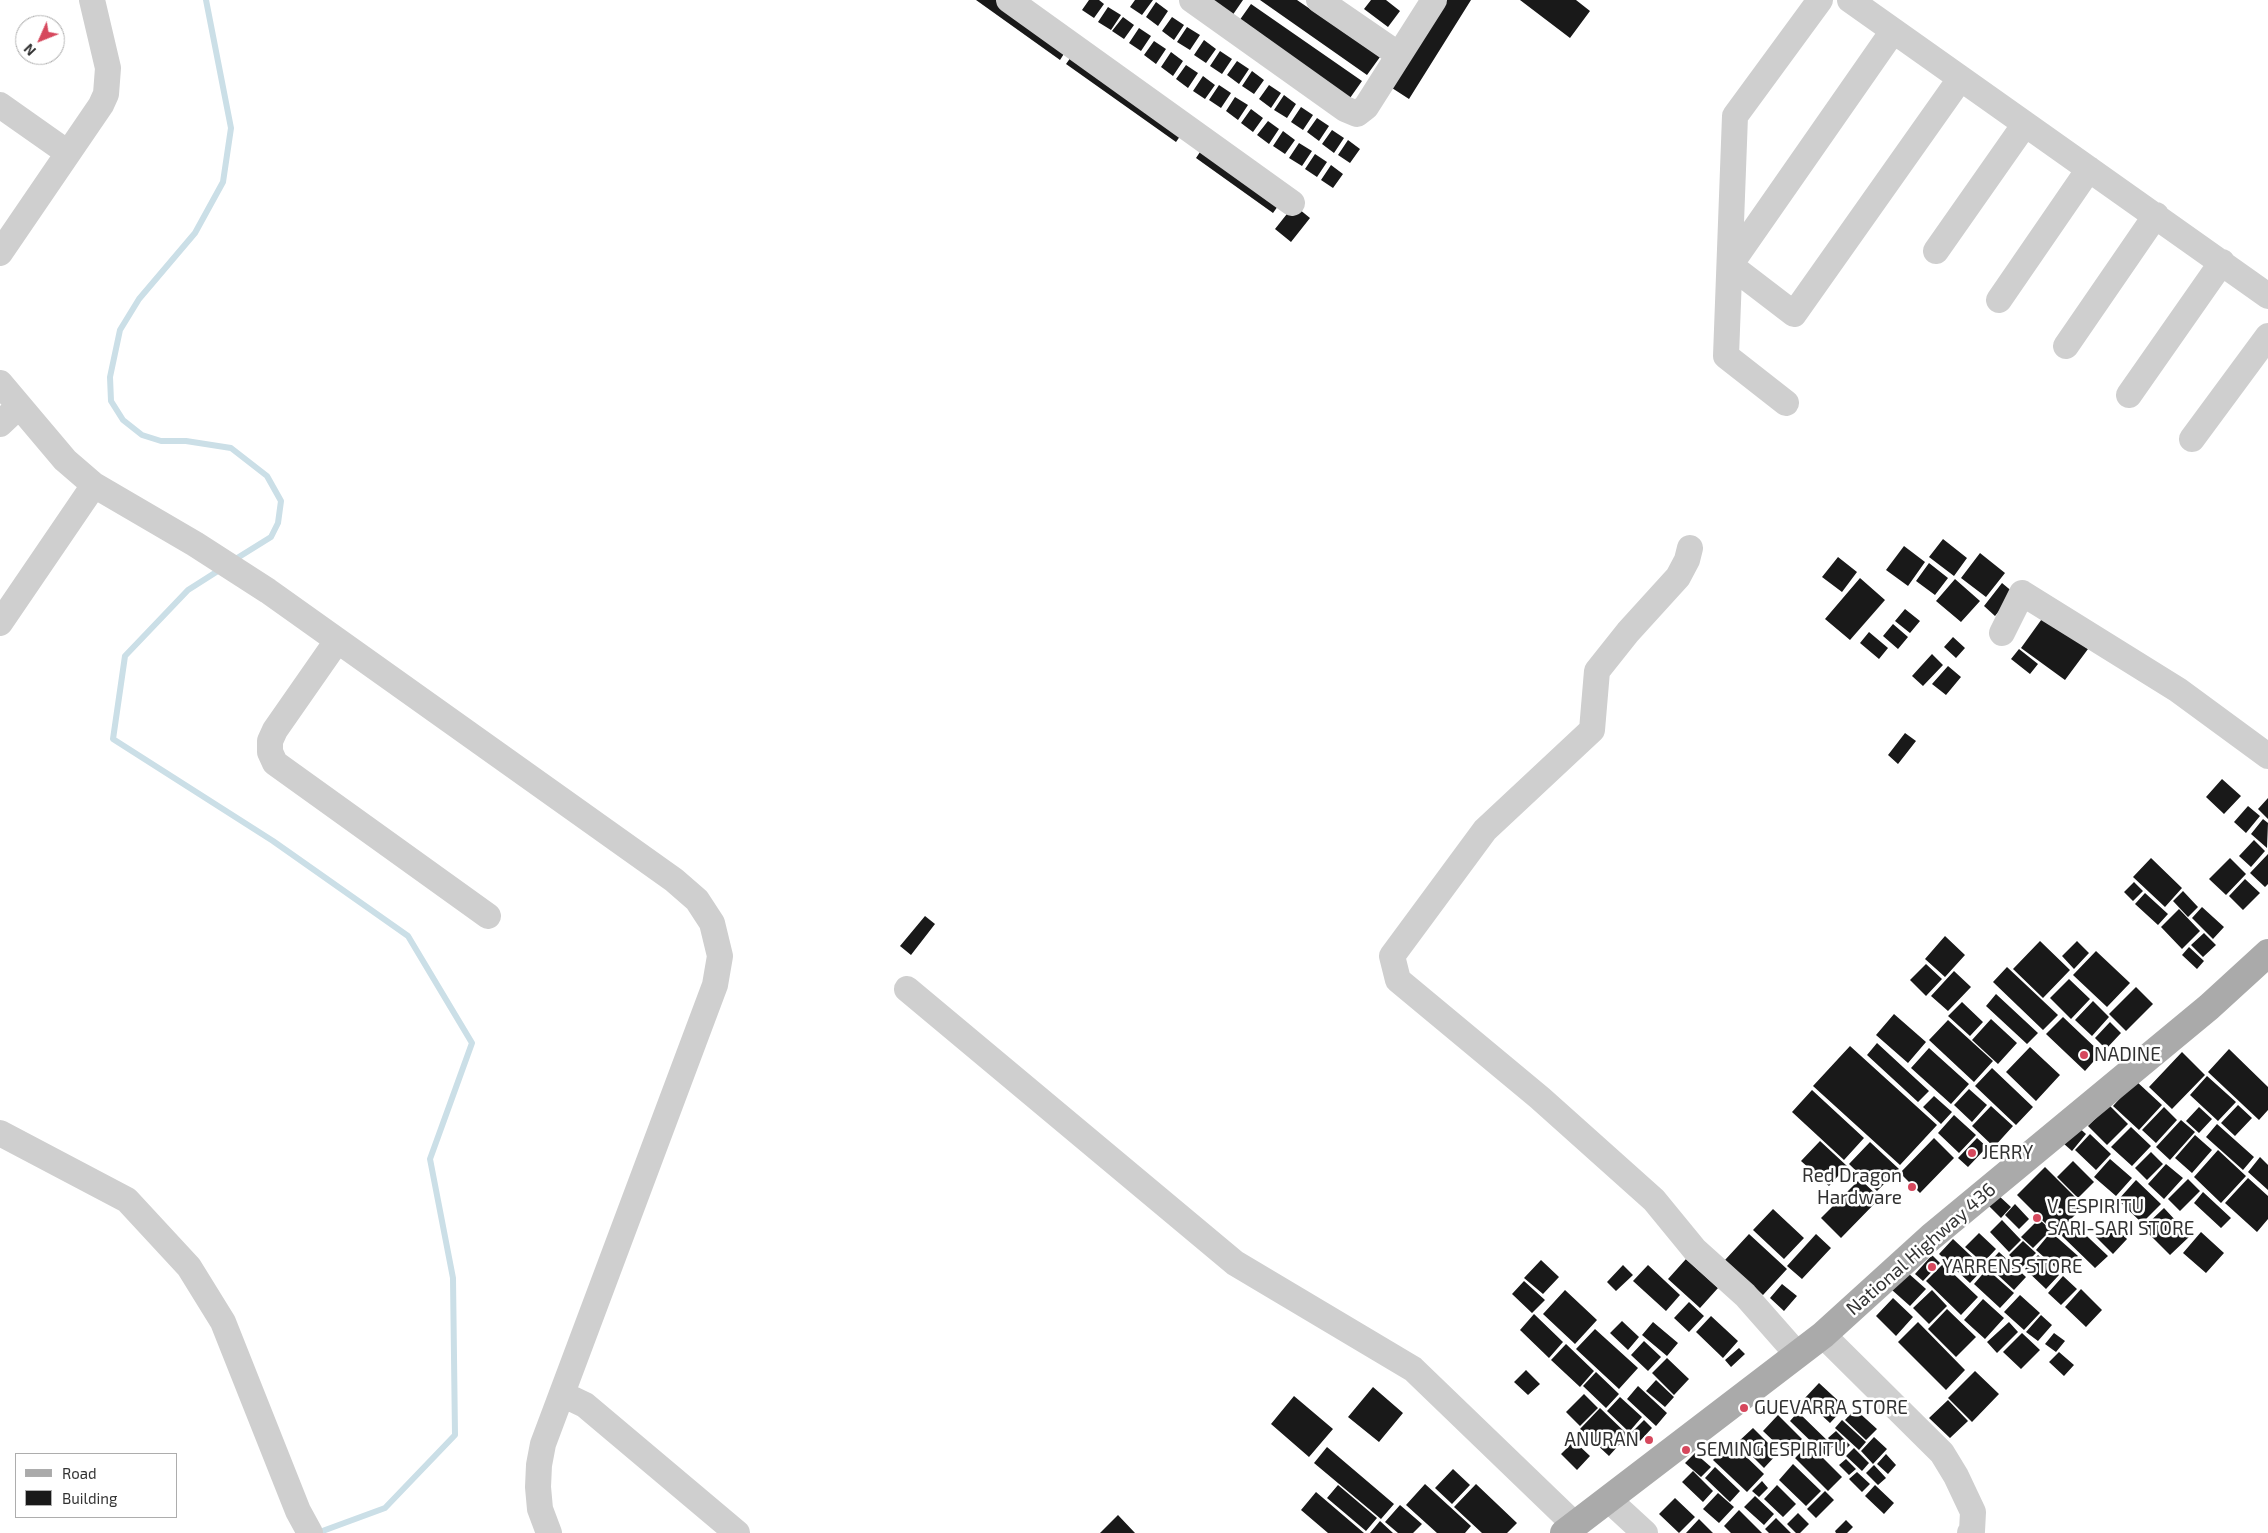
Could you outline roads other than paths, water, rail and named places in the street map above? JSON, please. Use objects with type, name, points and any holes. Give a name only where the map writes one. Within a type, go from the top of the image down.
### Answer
[{"type":"main road","name":"National Highway 436","points":[[1569,1529],[1822,1335],[1932,1237],[2209,1007],[2268,953]]},
{"type":"street","points":[[1,248],[101,105],[107,87],[108,68],[92,0]]},
{"type":"street","points":[[1010,0],[1292,202]]},
{"type":"street","points":[[1192,0],[1345,109],[1357,114],[1366,106],[1434,0]]},
{"type":"street","points":[[1319,0],[1399,55]]},
{"type":"street","points":[[1786,403],[1726,356],[1735,116],[1820,0]]},
{"type":"street","points":[[1850,0],[2268,296]]},
{"type":"street","points":[[1730,266],[1893,31]]},
{"type":"street","points":[[1730,266],[1794,314],[1960,78]]},
{"type":"street","points":[[0,105],[68,153]]},
{"type":"street","points":[[1936,250],[2025,124]]},
{"type":"street","points":[[1999,300],[2090,169]]},
{"type":"street","points":[[2066,346],[2156,216]]},
{"type":"street","points":[[2129,395],[2222,262]]},
{"type":"street","points":[[2192,439],[2268,336]]},
{"type":"street","points":[[0,383],[65,460],[94,485],[195,544],[268,591],[337,642],[674,880],[697,900],[712,923],[720,956],[715,985],[542,1444],[539,1465],[540,1509],[549,1533]]},
{"type":"street","points":[[0,424],[19,406]]},
{"type":"street","points":[[0,623],[94,485]]},
{"type":"street","points":[[1690,548],[1687,560],[1678,578],[1628,632],[1597,671],[1592,730],[1485,830],[1392,956],[1398,980],[1540,1098],[1654,1200],[1695,1250],[1745,1294],[1797,1354]]},
{"type":"street","points":[[2002,633],[2022,593],[2178,690],[2268,756]]},
{"type":"street","points":[[337,642],[275,730],[270,740],[270,752],[275,762],[488,916]]},
{"type":"street","points":[[907,989],[1235,1263],[1413,1369],[1569,1529]]},
{"type":"street","points":[[0,1133],[127,1200],[189,1267],[222,1322],[298,1511],[310,1533]]},
{"type":"street","points":[[1822,1335],[1942,1453],[1956,1476],[1973,1512],[1972,1531],[1970,1533]]},
{"type":"street","points":[[562,1394],[585,1405],[737,1533]]},
{"type":"street","points":[[1608,1500],[1645,1533]]},
{"type":"waterway","points":[[206,0],[231,128],[223,182],[195,233],[139,299],[120,330],[110,377],[111,401],[123,420],[142,435],[161,441],[186,441],[231,448],[267,476],[281,501],[278,523],[271,537],[234,560]]},
{"type":"waterway","points":[[221,569],[188,590],[125,656],[113,739],[273,841],[408,936],[472,1043],[430,1159],[453,1278],[455,1435],[385,1508],[317,1533]]},
{"type":"place","name":"NADINE","points":[[2084,1055]]},
{"type":"place","name":"JERRY","points":[[1972,1153]]},
{"type":"place","name":"Red Dragon Hardware","points":[[1912,1187]]},
{"type":"place","name":"V. ESPIRITU SARI-SARI STORE","points":[[2037,1218]]},
{"type":"place","name":"YARRENS STORE","points":[[1932,1267]]},
{"type":"place","name":"GUEVARRA STORE","points":[[1744,1408]]},
{"type":"place","name":"ANURAN","points":[[1649,1440]]},
{"type":"place","name":"SEMING ESPIRITU","points":[[1686,1450]]}]
